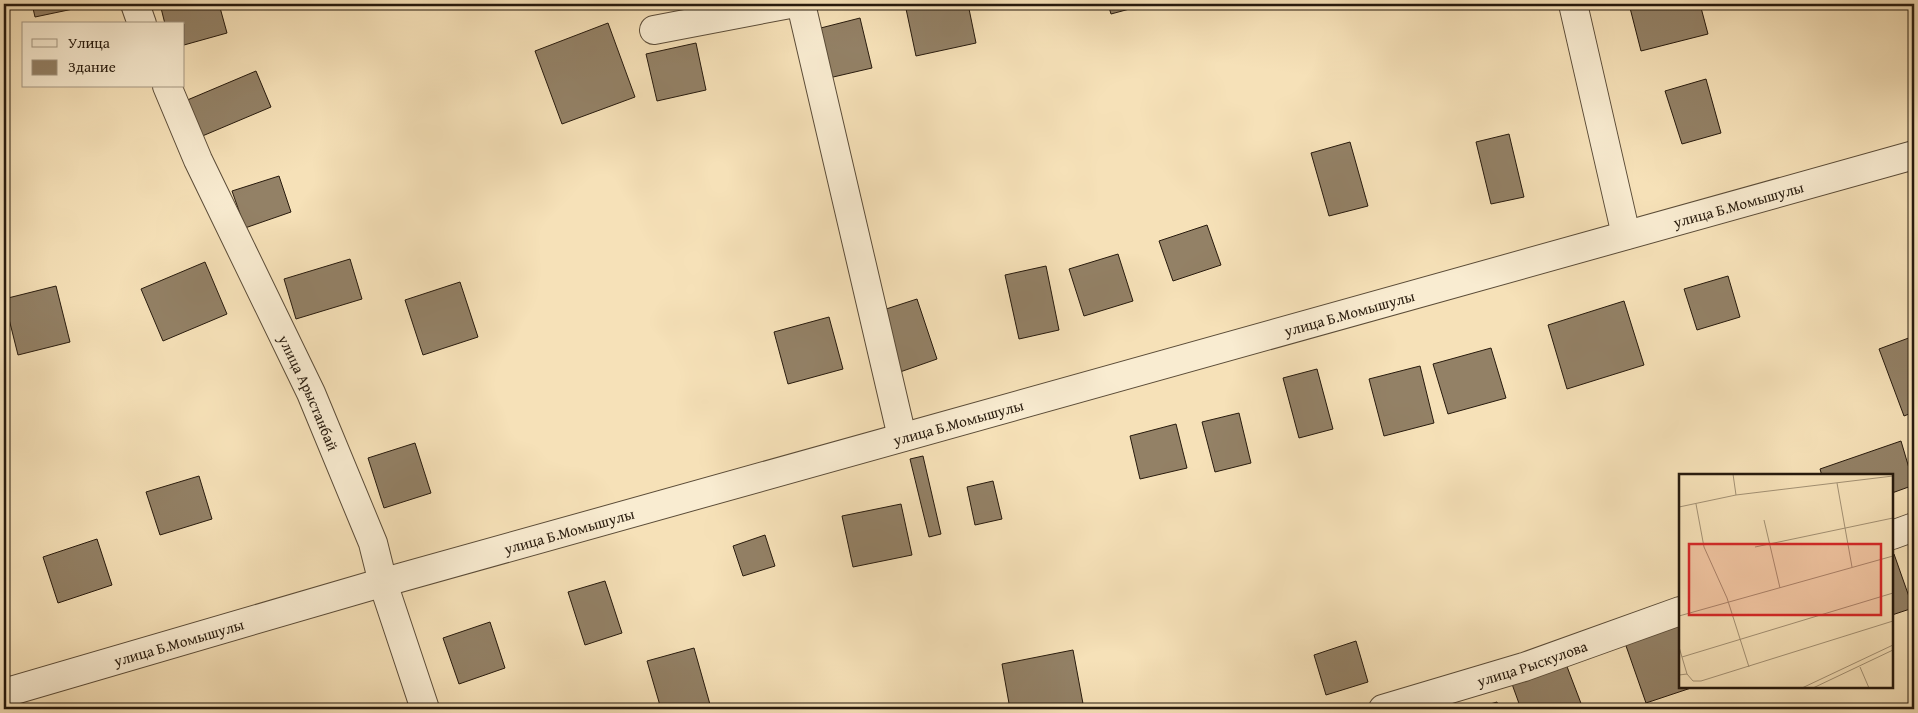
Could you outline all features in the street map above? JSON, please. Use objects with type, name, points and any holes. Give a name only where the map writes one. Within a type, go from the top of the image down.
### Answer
[{"type":"street","points":[[135,4],[141,22]]},
{"type":"street","points":[[654,30],[790,4]]},
{"type":"street","points":[[801,4],[902,438]]},
{"type":"street","points":[[1574,4],[1626,236]]},
{"type":"street","name":"улица Арыстанбай","points":[[168,88],[198,160],[311,393],[373,543],[383,582],[425,709]]},
{"type":"street","name":"улица Б.Момышулы","points":[[4,693],[383,582],[1914,155]]},
{"type":"street","points":[[1893,535],[1914,527]]},
{"type":"street","name":"улица Рыскулова","points":[[1383,709],[1524,667],[1679,611]]},
{"type":"building","points":[[32,4],[71,4],[73,9],[35,17]]},
{"type":"building","points":[[160,4],[219,4],[227,33],[185,45],[185,22],[164,22]]},
{"type":"building","points":[[905,4],[968,4],[976,43],[916,56]]},
{"type":"building","points":[[1108,4],[1148,4],[1111,14]]},
{"type":"building","points":[[1629,4],[1700,4],[1708,34],[1641,51]]},
{"type":"building","points":[[860,18],[872,68],[816,81],[805,32]]},
{"type":"building","points":[[608,23],[635,97],[562,124],[535,51]]},
{"type":"building","points":[[696,43],[706,90],[657,101],[646,54]]},
{"type":"building","points":[[256,71],[271,107],[200,137],[185,101]]},
{"type":"building","points":[[1706,79],[1721,133],[1682,144],[1665,91]]},
{"type":"building","points":[[1509,134],[1524,197],[1491,204],[1476,142]]},
{"type":"building","points":[[1350,142],[1368,206],[1329,216],[1311,153]]},
{"type":"building","points":[[279,176],[291,212],[245,228],[232,191]]},
{"type":"building","points":[[1207,225],[1221,265],[1173,281],[1159,241]]},
{"type":"building","points":[[1118,254],[1133,301],[1084,316],[1069,269]]},
{"type":"building","points":[[350,259],[362,299],[296,319],[284,279]]},
{"type":"building","points":[[205,262],[227,314],[163,341],[141,289]]},
{"type":"building","points":[[1046,266],[1059,330],[1019,339],[1005,275]]},
{"type":"building","points":[[1728,276],[1740,317],[1697,330],[1684,289]]},
{"type":"building","points":[[460,282],[478,337],[423,355],[405,300]]},
{"type":"building","points":[[56,286],[70,342],[18,355],[4,299]]},
{"type":"building","points":[[917,299],[937,359],[900,372],[880,311]]},
{"type":"building","points":[[1624,301],[1644,365],[1567,389],[1548,325]]},
{"type":"building","points":[[829,317],[843,369],[788,384],[774,332]]},
{"type":"building","points":[[1914,336],[1914,412],[1904,416],[1879,349]]},
{"type":"building","points":[[1491,348],[1506,398],[1448,414],[1433,364]]},
{"type":"building","points":[[1420,366],[1434,423],[1384,436],[1369,379]]},
{"type":"building","points":[[1317,369],[1333,429],[1299,438],[1283,378]]},
{"type":"building","points":[[1239,413],[1251,463],[1215,472],[1202,422]]},
{"type":"building","points":[[1176,424],[1187,468],[1140,479],[1130,436]]},
{"type":"building","points":[[1901,441],[1914,485],[1893,493],[1893,474],[1821,474],[1820,469]]},
{"type":"building","points":[[415,443],[431,493],[384,508],[368,458]]},
{"type":"building","points":[[923,456],[941,534],[929,537],[910,459]]},
{"type":"building","points":[[199,476],[212,519],[160,535],[146,492]]},
{"type":"building","points":[[993,481],[1002,519],[975,525],[967,487]]},
{"type":"building","points":[[901,504],[912,555],[853,567],[842,516]]},
{"type":"building","points":[[765,535],[775,566],[743,576],[733,546]]},
{"type":"building","points":[[97,539],[112,585],[58,603],[43,557]]},
{"type":"building","points":[[1893,554],[1894,554],[1913,608],[1893,615]]},
{"type":"building","points":[[605,581],[622,633],[585,645],[568,592]]},
{"type":"building","points":[[490,622],[505,668],[459,684],[443,638]]},
{"type":"building","points":[[1679,624],[1679,688],[1691,688],[1646,703],[1625,643]]},
{"type":"building","points":[[1356,641],[1368,682],[1326,695],[1314,655]]},
{"type":"building","points":[[694,648],[711,708],[661,709],[647,661]]},
{"type":"building","points":[[1073,650],[1084,709],[1010,709],[1002,664]]},
{"type":"building","points":[[1566,664],[1582,706],[1573,709],[1521,709],[1512,684]]},
{"type":"building","points":[[1497,702],[1499,709],[1473,709]]}]
